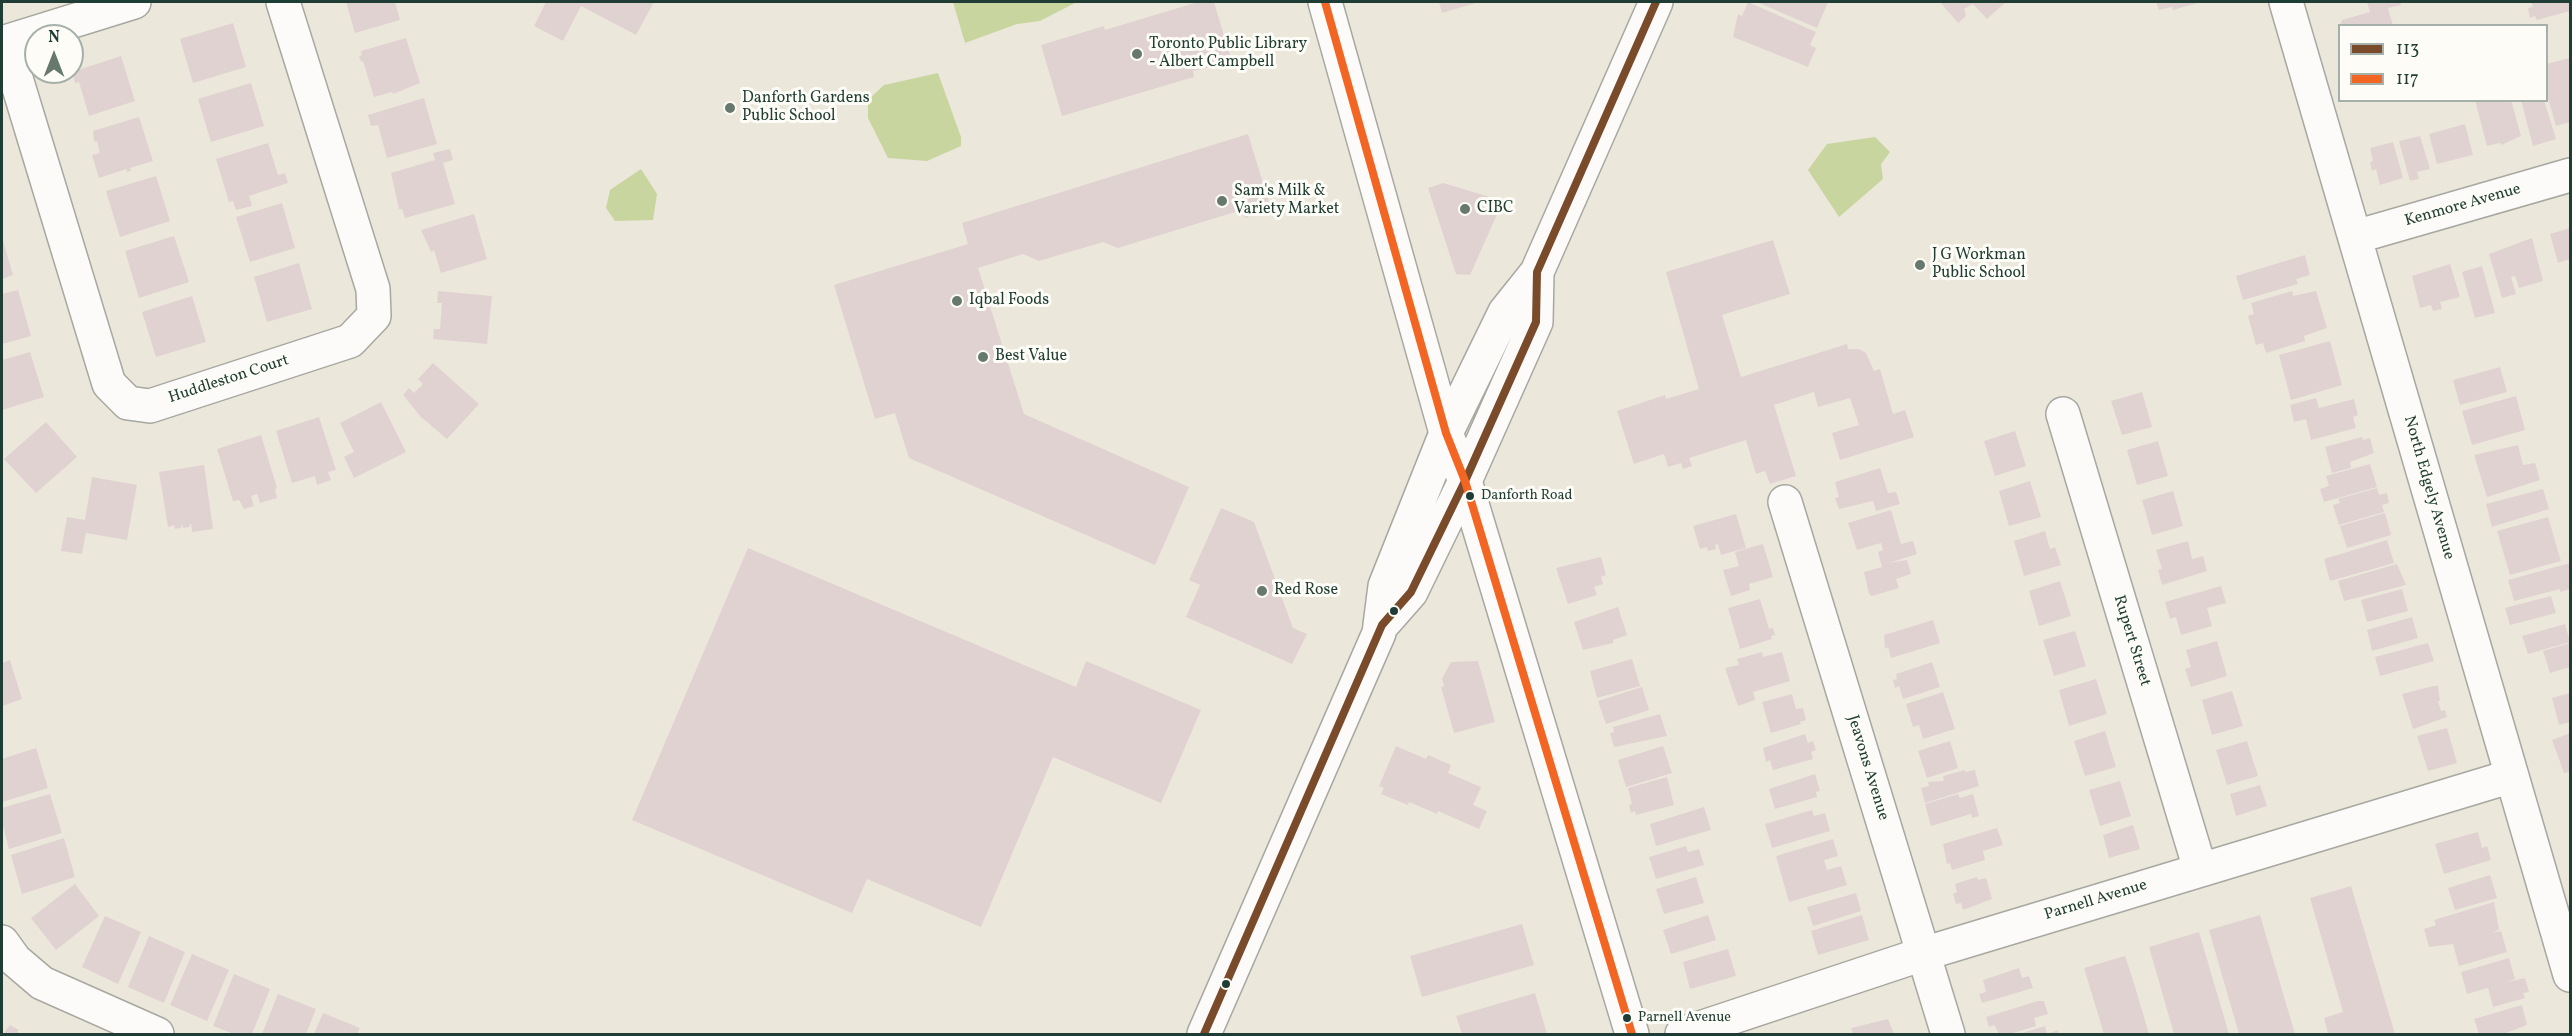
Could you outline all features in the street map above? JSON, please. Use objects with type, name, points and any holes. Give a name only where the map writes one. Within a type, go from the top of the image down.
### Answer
[{"type":"street","points":[[3,43],[134,2]]},
{"type":"street","name":"Huddleston Court","points":[[3,43],[108,384],[128,403],[150,406],[351,340],[374,316],[373,289],[283,2]]},
{"type":"street","points":[[1325,2],[1446,433],[1465,481],[1632,1035]]},
{"type":"street","points":[[1382,625],[1385,586],[1446,433],[1505,312],[1537,272],[1656,2]]},
{"type":"street","name":"North Edgely Avenue","points":[[2286,2],[2571,975]]},
{"type":"street","name":"Kenmore Avenue","points":[[2355,237],[2571,175]]},
{"type":"street","points":[[1204,1035],[1382,625],[1411,592],[1465,481],[1536,321],[1537,272]]},
{"type":"street","name":"Rupert Street","points":[[2063,414],[2200,869]]},
{"type":"street","name":"Jeavons Avenue","points":[[1785,502],[1948,1035]]},
{"type":"street","name":"Parnell Avenue","points":[[1682,1035],[1923,954],[2512,776]]},
{"type":"street","points":[[2,942],[15,960],[42,982],[157,1035]]},
{"type":"green space","points":[[953,2],[1077,2],[1040,21],[1017,24],[965,43]]},
{"type":"green space","points":[[938,73],[961,137],[961,146],[927,161],[888,158],[868,118],[868,100],[884,85]]},
{"type":"green space","points":[[1875,137],[1890,152],[1881,164],[1883,179],[1839,217],[1808,170],[1827,144]]},
{"type":"green space","points":[[641,169],[657,194],[653,220],[615,221],[606,208],[610,190]]},
{"type":"building","points":[[346,2],[395,2],[400,20],[355,33]]},
{"type":"building","points":[[546,2],[654,2],[636,35],[581,6],[563,41],[534,26]]},
{"type":"building","name":"Toronto Public Library - Albert Campbell","points":[[1198,2],[1214,2],[1232,62],[1193,71],[1194,77],[1062,116],[1041,45],[1104,26],[1105,30]]},
{"type":"building","points":[[1439,2],[1479,2],[1442,13]]},
{"type":"building","points":[[1748,2],[1816,32],[1810,45],[1816,48],[1808,67],[1733,37],[1738,14],[1742,16]]},
{"type":"building","points":[[1757,2],[1828,2],[1817,28]]},
{"type":"building","points":[[1940,2],[2006,2],[1987,19],[1973,4],[1964,9],[1966,16],[1958,23]]},
{"type":"building","points":[[2156,2],[2201,2],[2173,10],[2172,7],[2159,10]]},
{"type":"building","points":[[2367,2],[2400,2],[2401,5],[2388,8],[2392,24],[2341,24],[2342,20],[2370,12]]},
{"type":"building","points":[[2531,2],[2570,2],[2570,11],[2537,20],[2535,16],[2530,18],[2528,8],[2533,7]]},
{"type":"building","points":[[233,23],[246,67],[193,83],[180,39]]},
{"type":"building","points":[[406,38],[420,83],[393,94],[392,92],[374,97],[363,61],[361,62],[359,56],[362,55],[361,51]]},
{"type":"building","points":[[121,56],[135,101],[89,116],[80,84],[84,84],[84,68]]},
{"type":"building","points":[[2570,58],[2570,122],[2556,126],[2548,98],[2548,64]]},
{"type":"building","points":[[251,83],[264,126],[211,142],[198,99]]},
{"type":"building","points":[[424,98],[437,144],[387,158],[378,125],[371,126],[368,115]]},
{"type":"building","points":[[2476,102],[2512,102],[2521,136],[2501,145],[2500,143],[2487,146]]},
{"type":"building","points":[[2522,102],[2545,102],[2556,139],[2533,146]]},
{"type":"building","points":[[139,117],[153,161],[130,168],[131,171],[127,172],[126,169],[99,178],[92,155],[100,153],[97,141],[94,142],[93,131]]},
{"type":"building","points":[[2465,124],[2473,155],[2437,164],[2429,134]]},
{"type":"building","points":[[1248,134],[1271,209],[1247,218],[1235,212],[1118,248],[1103,242],[1039,261],[1023,254],[978,268],[1024,414],[1189,487],[1155,565],[909,458],[895,413],[875,419],[834,285],[968,244],[962,223]]},
{"type":"building","points":[[2420,136],[2430,169],[2417,172],[2419,179],[2410,181],[2399,141]]},
{"type":"building","points":[[2393,142],[2403,178],[2380,185],[2376,169],[2372,171],[2370,162],[2373,161],[2370,148]]},
{"type":"building","points":[[268,143],[278,175],[285,173],[288,183],[249,196],[252,206],[236,210],[233,201],[229,202],[216,159]]},
{"type":"building","points":[[450,149],[453,160],[443,163],[455,204],[405,218],[402,209],[399,209],[391,173],[435,160],[433,153]]},
{"type":"building","points":[[156,176],[170,221],[120,237],[106,191]]},
{"type":"building","points":[[1443,183],[1490,197],[1489,209],[1499,210],[1470,275],[1456,274],[1428,188]]},
{"type":"building","points":[[282,203],[295,248],[250,262],[236,217]]},
{"type":"building","points":[[474,214],[487,259],[441,273],[434,250],[431,252],[421,230]]},
{"type":"building","points":[[2570,228],[2570,259],[2558,263],[2550,234]]},
{"type":"building","points":[[174,236],[189,282],[139,298],[125,251]]},
{"type":"building","points":[[2,237],[13,275],[2,279]]},
{"type":"building","points":[[2532,238],[2543,281],[2519,288],[2515,276],[2511,277],[2516,294],[2502,298],[2489,254]]},
{"type":"building","points":[[1773,240],[1790,294],[1722,315],[1741,377],[1847,344],[1848,349],[1859,349],[1866,353],[1874,371],[1880,369],[1893,414],[1905,410],[1914,437],[1840,460],[1832,433],[1859,425],[1850,398],[1818,407],[1814,392],[1774,405],[1796,476],[1770,484],[1765,471],[1756,474],[1746,440],[1689,458],[1692,466],[1683,469],[1681,463],[1668,467],[1664,454],[1634,464],[1617,411],[1665,395],[1666,399],[1699,389],[1666,272]]},
{"type":"building","points":[[2305,255],[2310,275],[2296,279],[2298,284],[2243,300],[2236,276]]},
{"type":"building","points":[[299,263],[312,309],[267,322],[254,277]]},
{"type":"building","points":[[2450,264],[2460,297],[2440,302],[2442,309],[2433,311],[2431,305],[2420,308],[2412,276]]},
{"type":"building","points":[[2482,266],[2495,313],[2475,318],[2462,272]]},
{"type":"building","points":[[18,290],[31,336],[2,344],[2,294]]},
{"type":"building","points":[[438,291],[492,296],[487,344],[433,339],[434,329],[440,329],[442,303],[437,303]]},
{"type":"building","points":[[2292,291],[2293,296],[2316,291],[2327,328],[2304,336],[2305,341],[2266,353],[2263,343],[2256,345],[2248,316],[2254,314],[2251,303]]},
{"type":"building","points":[[192,296],[206,342],[156,357],[142,312]]},
{"type":"building","points":[[2330,341],[2342,385],[2291,400],[2279,355]]},
{"type":"building","points":[[30,352],[44,397],[2,410],[2,360]]},
{"type":"building","points":[[433,363],[479,404],[447,439],[421,417],[403,395],[409,388],[414,393],[423,384],[418,379]]},
{"type":"building","points":[[2500,367],[2507,392],[2460,405],[2453,380]]},
{"type":"building","points":[[2142,392],[2152,427],[2122,435],[2111,401]]},
{"type":"building","points":[[2516,396],[2525,430],[2472,445],[2462,411]]},
{"type":"building","points":[[2316,398],[2319,408],[2354,399],[2358,415],[2353,417],[2356,428],[2311,440],[2306,419],[2294,422],[2290,405]]},
{"type":"building","points":[[381,402],[406,452],[354,478],[344,457],[354,452],[340,423]]},
{"type":"building","points":[[319,417],[336,470],[328,472],[331,480],[317,485],[315,476],[292,483],[276,431]]},
{"type":"building","points":[[46,422],[77,457],[36,493],[4,459]]},
{"type":"building","points":[[2015,431],[2026,466],[1995,476],[1984,441]]},
{"type":"building","points":[[261,435],[277,488],[275,489],[277,498],[260,503],[257,494],[251,496],[254,506],[244,509],[239,500],[233,501],[217,449]]},
{"type":"building","points":[[2362,437],[2363,440],[2370,438],[2374,453],[2350,462],[2351,468],[2332,473],[2325,447]]},
{"type":"building","points":[[2158,441],[2168,476],[2137,485],[2127,450]]},
{"type":"building","points":[[2518,445],[2523,465],[2535,463],[2540,480],[2487,497],[2474,455]]},
{"type":"building","points":[[2370,464],[2377,487],[2324,502],[2320,489],[2329,486],[2326,476]]},
{"type":"building","points":[[204,465],[213,529],[192,532],[191,523],[189,527],[183,528],[182,524],[181,528],[175,529],[174,525],[168,527],[159,472]]},
{"type":"building","points":[[1880,468],[1888,493],[1896,492],[1900,504],[1876,511],[1873,501],[1839,509],[1835,498],[1839,497],[1835,482]]},
{"type":"building","points":[[92,477],[137,485],[127,540],[86,533],[82,554],[61,551],[67,517],[85,520]]},
{"type":"building","points":[[2030,481],[2041,517],[2009,526],[1999,491]]},
{"type":"building","points":[[2377,488],[2379,495],[2387,493],[2389,503],[2382,505],[2384,512],[2339,525],[2333,505],[2340,503],[2338,499]]},
{"type":"building","points":[[2543,489],[2549,509],[2492,527],[2486,504]]},
{"type":"building","points":[[2173,491],[2183,526],[2152,535],[2142,500]]},
{"type":"building","points":[[1221,508],[1254,522],[1293,628],[1307,634],[1292,664],[1186,617],[1200,585],[1189,580]]},
{"type":"building","points":[[1891,510],[1901,544],[1913,541],[1917,554],[1889,563],[1907,560],[1911,574],[1896,579],[1899,588],[1872,596],[1869,594],[1864,572],[1882,567],[1878,552],[1883,550],[1881,543],[1857,550],[1848,523]]},
{"type":"building","points":[[2385,513],[2391,535],[2347,548],[2340,526]]},
{"type":"building","points":[[1736,514],[1746,548],[1721,555],[1718,544],[1715,545],[1716,549],[1708,551],[1707,547],[1700,549],[1693,526]]},
{"type":"building","points":[[2548,517],[2561,561],[2510,575],[2497,531]]},
{"type":"building","points":[[2045,531],[2050,549],[2055,547],[2061,565],[2024,576],[2014,541]]},
{"type":"building","points":[[2387,540],[2394,563],[2330,581],[2324,559]]},
{"type":"building","points":[[2188,541],[2192,559],[2203,556],[2207,571],[2162,585],[2158,570],[2162,569],[2156,550]]},
{"type":"building","points":[[1763,544],[1773,577],[1749,584],[1750,590],[1731,596],[1723,570],[1739,566],[1735,552]]},
{"type":"building","points":[[748,548],[1076,687],[1086,661],[1201,710],[1161,803],[1053,757],[981,927],[867,879],[852,913],[632,820]]},
{"type":"building","points":[[1601,557],[1606,575],[1601,577],[1603,584],[1594,587],[1597,595],[1568,604],[1556,568]]},
{"type":"building","points":[[2570,563],[2570,589],[2560,592],[2560,589],[2514,601],[2508,580]]},
{"type":"building","points":[[2397,564],[2406,585],[2344,601],[2338,581]]},
{"type":"building","points":[[2060,581],[2071,616],[2039,626],[2029,591]]},
{"type":"building","points":[[2221,586],[2226,603],[2207,608],[2212,626],[2181,635],[2176,617],[2170,619],[2165,602]]},
{"type":"building","points":[[2402,589],[2408,611],[2367,622],[2361,600]]},
{"type":"building","points":[[2551,596],[2556,613],[2510,625],[2505,608]]},
{"type":"building","points":[[1760,599],[1769,629],[1773,628],[1775,635],[1771,636],[1772,639],[1740,649],[1728,608]]},
{"type":"building","points":[[1618,607],[1627,635],[1613,640],[1613,643],[1583,650],[1574,622]]},
{"type":"building","points":[[2412,617],[2418,638],[2372,651],[2367,630]]},
{"type":"building","points":[[1933,620],[1940,643],[1891,658],[1888,647],[1885,649],[1884,635]]},
{"type":"building","points":[[2565,624],[2570,642],[2528,654],[2522,636]]},
{"type":"building","points":[[2075,631],[2086,666],[2054,676],[2043,640]]},
{"type":"building","points":[[2217,641],[2227,676],[2191,687],[2185,669],[2191,667],[2186,650]]},
{"type":"building","points":[[2428,643],[2434,661],[2380,676],[2375,657]]},
{"type":"building","points":[[2570,643],[2570,667],[2550,673],[2543,651]]},
{"type":"building","points":[[1762,652],[1763,657],[1782,652],[1790,681],[1753,692],[1755,700],[1738,706],[1725,668],[1739,665],[1737,659]]},
{"type":"building","points":[[1632,659],[1640,686],[1597,698],[1590,671]]},
{"type":"building","points":[[10,660],[22,699],[2,706],[2,663]]},
{"type":"building","points":[[1478,661],[1495,722],[1454,733],[1441,687],[1444,686],[1442,679],[1451,662]]},
{"type":"building","points":[[1932,662],[1940,687],[1903,699],[1899,686],[1895,688],[1893,680],[1897,679],[1896,674]]},
{"type":"building","points":[[2096,679],[2107,714],[2069,726],[2059,690]]},
{"type":"building","points":[[2438,686],[2440,701],[2438,701],[2441,711],[2445,710],[2447,717],[2413,729],[2402,694]]},
{"type":"building","points":[[1642,687],[1649,710],[1606,724],[1598,701]]},
{"type":"building","points":[[2232,691],[2243,726],[2212,735],[2202,700]]},
{"type":"building","points":[[1943,692],[1955,729],[1923,739],[1919,725],[1913,727],[1906,704]]},
{"type":"building","points":[[2570,693],[2570,722],[2559,725],[2552,698]]},
{"type":"building","points":[[1792,694],[1796,709],[1803,708],[1806,720],[1800,722],[1801,724],[1771,733],[1762,702]]},
{"type":"building","points":[[1660,714],[1667,736],[1614,747],[1610,733],[1614,732],[1613,727]]},
{"type":"building","points":[[2447,728],[2457,763],[2428,771],[2417,736]]},
{"type":"building","points":[[2105,731],[2116,767],[2085,776],[2074,741]]},
{"type":"building","points":[[2570,733],[2570,772],[2564,773],[2552,740]]},
{"type":"building","points":[[1805,734],[1808,743],[1813,741],[1816,750],[1811,752],[1813,759],[1773,770],[1770,760],[1766,762],[1763,748]]},
{"type":"building","points":[[1950,741],[1958,768],[1927,778],[1918,751]]},
{"type":"building","points":[[2247,741],[2258,776],[2227,785],[2216,750]]},
{"type":"building","points":[[1396,746],[1426,759],[1428,755],[1451,765],[1448,773],[1481,787],[1473,805],[1487,811],[1479,829],[1438,811],[1437,814],[1409,802],[1408,805],[1381,794],[1384,788],[1379,786]]},
{"type":"building","points":[[1663,746],[1672,773],[1626,787],[1618,760]]},
{"type":"building","points":[[36,748],[48,788],[2,802],[2,759]]},
{"type":"building","points":[[1965,770],[1965,772],[1975,770],[1979,786],[1925,803],[1921,788],[1929,786],[1928,782],[1944,781],[1943,776]]},
{"type":"building","points":[[1815,774],[1820,791],[1816,792],[1817,797],[1775,809],[1769,789]]},
{"type":"building","points":[[1667,777],[1674,805],[1636,815],[1635,811],[1631,813],[1629,805],[1632,804],[1628,788]]},
{"type":"building","points":[[2120,781],[2131,816],[2100,826],[2089,790]]},
{"type":"building","points":[[2260,785],[2267,806],[2236,816],[2230,794]]},
{"type":"building","points":[[50,794],[62,833],[9,849],[2,822],[2,808]]},
{"type":"building","points":[[1958,794],[1960,798],[1973,794],[1979,816],[1972,818],[1971,814],[1931,826],[1925,804]]},
{"type":"building","points":[[1704,807],[1711,830],[1656,846],[1650,824]]},
{"type":"building","points":[[1812,810],[1814,816],[1825,813],[1830,831],[1772,848],[1765,824]]},
{"type":"building","points":[[2133,825],[2140,849],[2109,858],[2103,835]]},
{"type":"building","points":[[1997,828],[2003,845],[1983,851],[1985,860],[1952,870],[1950,863],[1947,864],[1943,844]]},
{"type":"building","points":[[2478,832],[2482,848],[2487,846],[2491,860],[2444,874],[2435,844]]},
{"type":"building","points":[[64,838],[75,877],[22,894],[11,855]]},
{"type":"building","points":[[1833,839],[1838,856],[1824,860],[1827,870],[1841,866],[1847,885],[1789,902],[1776,856]]},
{"type":"building","points":[[1686,846],[1688,852],[1699,849],[1704,865],[1656,879],[1649,857]]},
{"type":"building","points":[[2490,875],[2497,898],[2455,910],[2448,888]]},
{"type":"building","points":[[1696,877],[1704,903],[1664,914],[1656,889]]},
{"type":"building","points":[[1977,877],[1978,880],[1986,878],[1992,899],[1963,910],[1961,903],[1956,904],[1953,894],[1957,892],[1955,884]]},
{"type":"building","points":[[75,884],[99,916],[56,950],[31,918]]},
{"type":"building","points":[[2351,886],[2395,1034],[2328,1034],[2324,1018],[2343,1012],[2310,898]]},
{"type":"building","points":[[1856,893],[1861,911],[1813,926],[1807,907]]},
{"type":"building","points":[[2494,902],[2499,929],[2493,933],[2501,931],[2507,952],[2459,966],[2453,944],[2429,947],[2424,929],[2436,925],[2434,920]]},
{"type":"building","points":[[1708,915],[1716,940],[1671,954],[1663,930]]},
{"type":"building","points":[[1862,915],[1869,940],[1818,955],[1811,931]]},
{"type":"building","points":[[2260,915],[2295,1034],[2239,1034],[2209,930]]},
{"type":"building","points":[[105,916],[141,932],[118,984],[82,967]]},
{"type":"building","points":[[1522,924],[1534,965],[1422,997],[1410,956]]},
{"type":"building","points":[[2199,932],[2229,1034],[2174,1034],[2149,947]]},
{"type":"building","points":[[149,936],[185,952],[164,1003],[128,987]]},
{"type":"building","points":[[1728,949],[1736,976],[1690,989],[1683,962]]},
{"type":"building","points":[[192,954],[229,970],[207,1021],[170,1005]]},
{"type":"building","points":[[2125,956],[2149,1034],[2104,1034],[2084,968]]},
{"type":"building","points":[[2509,958],[2515,979],[2508,982],[2525,978],[2529,992],[2523,993],[2525,998],[2493,1007],[2488,988],[2467,994],[2461,972]]},
{"type":"building","points":[[2019,968],[2022,978],[2029,976],[2033,988],[1982,1003],[1979,994],[1986,992],[1983,980]]},
{"type":"building","points":[[234,974],[270,989],[252,1034],[234,1034],[213,1026]]},
{"type":"building","points":[[1535,993],[1547,1034],[1462,1034],[1456,1016]]},
{"type":"building","points":[[278,994],[316,1009],[306,1034],[262,1034]]},
{"type":"building","points":[[2044,1001],[2048,1014],[2034,1018],[2036,1026],[2010,1034],[1999,1034],[1994,1025],[1989,1027],[1986,1017]]},
{"type":"building","points":[[2522,1005],[2527,1025],[2503,1034],[2479,1034],[2474,1019]]},
{"type":"building","points":[[323,1013],[360,1028],[357,1034],[314,1034]]},
{"type":"building","points":[[1888,1019],[1894,1034],[1853,1034],[1851,1028]]},
{"type":"building","points":[[10,1025],[19,1030],[17,1032],[21,1034],[3,1034]]},
{"type":"building","points":[[2045,1026],[2047,1034],[2019,1034]]},
{"type":"building","points":[[2058,1030],[2059,1034],[2047,1034]]},
{"type":"transit line","name":"117","points":[[1325,2],[1446,433],[1465,481],[1632,1034]]},
{"type":"transit line","name":"113","points":[[1204,1034],[1382,625],[1411,592],[1465,481],[1536,322],[1537,272],[1656,2]]},
{"type":"place","name":"Toronto Public Library - Albert Campbell","points":[[1137,54]]},
{"type":"place","name":"Danforth Gardens Public School","points":[[730,108]]},
{"type":"place","name":"Sam's Milk & Variety Market","points":[[1222,201]]},
{"type":"place","name":"CIBC","points":[[1465,209]]},
{"type":"place","name":"J G Workman Public School","points":[[1920,265]]},
{"type":"place","name":"Iqbal Foods","points":[[957,301]]},
{"type":"place","name":"Best Value","points":[[983,357]]},
{"type":"place","name":"Danforth Road","points":[[1470,496]]},
{"type":"place","name":"Red Rose","points":[[1262,591]]},
{"type":"place","name":"Parnell Avenue","points":[[1627,1018]]}]
